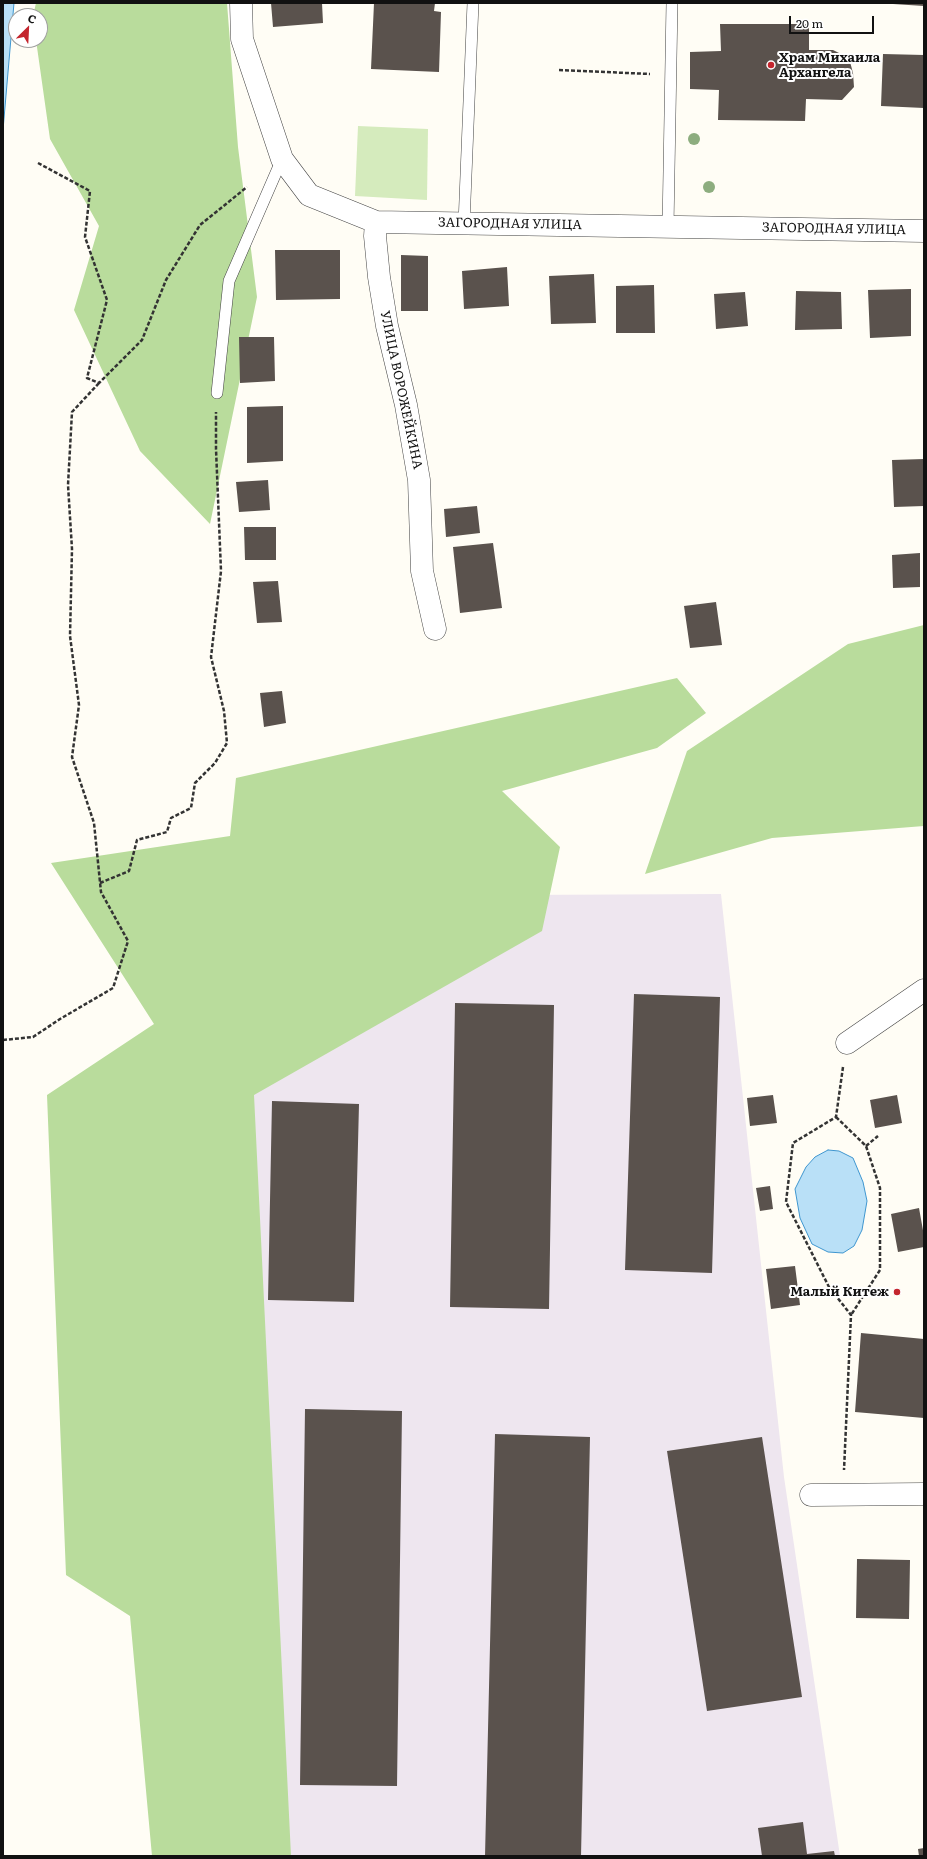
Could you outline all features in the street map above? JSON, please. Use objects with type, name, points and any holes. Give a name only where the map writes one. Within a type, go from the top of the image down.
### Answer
[{"type":"street","name":"ЗАГОРОДНАЯ УЛИЦА","points":[[241,3],[242,38],[282,159],[310,195],[376,222],[924,231]]},
{"type":"street","name":"УЛИЦА ВОРОЖЕЙКИНА","points":[[376,222],[375,236],[379,277],[386,319],[406,405],[419,480],[422,571],[435,628]]},
{"type":"street","points":[[847,1043],[924,990]]},
{"type":"street","points":[[811,1495],[924,1494]]},
{"type":"lane","points":[[464,224],[473,3]]},
{"type":"lane","points":[[668,227],[672,3]]},
{"type":"lane","points":[[217,394],[229,281],[282,159]]},
{"type":"path","points":[[559,70],[671,75]]},
{"type":"path","points":[[38,163],[90,191],[86,237],[107,300],[86,378],[99,383]]},
{"type":"path","points":[[3,1040],[33,1037],[60,1019],[114,988],[128,940],[101,892],[94,823],[72,757],[79,705],[70,636],[72,549],[68,485],[72,412],[142,340],[166,280],[200,225],[248,186]]},
{"type":"path","points":[[100,883],[129,871],[137,840],[167,832],[171,818],[190,808],[195,783],[215,763],[227,742],[224,711],[211,657],[221,571],[216,449],[217,394]]},
{"type":"path","points":[[836,1117],[847,1043]]},
{"type":"path","points":[[836,1117],[866,1146],[880,1188],[880,1270],[851,1315],[843,1494]]},
{"type":"path","points":[[836,1117],[793,1143],[786,1202],[829,1287],[851,1315]]},
{"type":"path","points":[[866,1146],[878,1136]]},
{"type":"shaded area","points":[[721,894],[784,1477],[840,1856],[257,1856],[221,1094],[514,895]]},
{"type":"green space","points":[[36,3],[227,3],[238,147],[257,297],[210,524],[140,451],[74,310],[99,226],[50,139],[37,48],[48,48],[48,8],[35,8]]},
{"type":"green space","points":[[358,126],[428,129],[427,200],[355,196]]},
{"type":"green space","points":[[924,625],[924,826],[772,838],[645,874],[687,751],[848,644]]},
{"type":"green space","points":[[677,678],[706,713],[657,748],[502,791],[560,847],[542,931],[254,1095],[291,1856],[152,1856],[130,1616],[66,1575],[47,1095],[154,1024],[51,863],[230,836],[236,778]]},
{"type":"water","points":[[3,3],[14,3],[14,8],[8,8],[8,48],[10,48],[3,130]]},
{"type":"water","points":[[828,1150],[839,1151],[853,1158],[863,1182],[867,1201],[862,1230],[854,1246],[843,1253],[828,1252],[812,1244],[800,1218],[795,1189],[806,1167],[815,1157]]},
{"type":"building","points":[[271,3],[322,3],[323,23],[273,27]]},
{"type":"building","points":[[374,3],[435,3],[434,11],[441,12],[439,72],[371,69]]},
{"type":"building","points":[[924,3],[924,6],[893,4]]},
{"type":"building","name":"Храм Михаила Архангела","points":[[720,24],[809,24],[809,50],[833,50],[849,58],[853,73],[854,87],[842,100],[806,99],[805,121],[718,120],[719,90],[690,89],[690,52],[721,51]]},
{"type":"building","points":[[883,54],[924,55],[924,108],[881,106]]},
{"type":"building","points":[[275,250],[340,250],[340,299],[276,300]]},
{"type":"building","points":[[401,255],[428,256],[428,311],[401,311]]},
{"type":"building","points":[[507,267],[509,306],[464,309],[462,271]]},
{"type":"building","points":[[594,274],[596,323],[551,324],[549,276]]},
{"type":"building","points":[[654,285],[655,333],[616,333],[616,286]]},
{"type":"building","points":[[911,289],[911,336],[870,338],[868,290]]},
{"type":"building","points":[[796,291],[841,292],[842,329],[795,330]]},
{"type":"building","points":[[745,292],[748,326],[716,329],[714,294]]},
{"type":"building","points":[[239,337],[274,337],[275,381],[240,383]]},
{"type":"building","points":[[283,406],[283,461],[247,463],[247,407]]},
{"type":"building","points":[[924,459],[924,506],[894,507],[892,460]]},
{"type":"building","points":[[268,480],[270,510],[239,512],[236,482]]},
{"type":"building","points":[[477,506],[480,533],[446,537],[444,509]]},
{"type":"building","points":[[244,527],[276,527],[276,560],[245,560]]},
{"type":"building","points":[[493,543],[502,608],[460,613],[453,547]]},
{"type":"building","points":[[920,553],[920,587],[893,588],[892,555]]},
{"type":"building","points":[[278,581],[282,622],[257,623],[253,582]]},
{"type":"building","points":[[716,602],[722,645],[690,648],[684,606]]},
{"type":"building","points":[[282,691],[286,723],[264,727],[260,693]]},
{"type":"building","points":[[634,994],[720,997],[712,1273],[625,1270]]},
{"type":"building","points":[[455,1003],[554,1005],[549,1309],[450,1307]]},
{"type":"building","points":[[773,1095],[777,1123],[750,1126],[747,1098]]},
{"type":"building","points":[[897,1095],[902,1123],[875,1128],[870,1100]]},
{"type":"building","points":[[272,1101],[359,1104],[354,1302],[268,1300]]},
{"type":"building","points":[[770,1186],[773,1209],[760,1211],[756,1188]]},
{"type":"building","points":[[919,1208],[924,1236],[924,1247],[898,1252],[891,1214]]},
{"type":"building","points":[[795,1266],[800,1305],[771,1309],[766,1269]]},
{"type":"building","points":[[861,1333],[924,1339],[924,1418],[855,1412]]},
{"type":"building","points":[[305,1409],[402,1411],[397,1786],[300,1785]]},
{"type":"building","points":[[495,1434],[590,1437],[581,1856],[485,1856]]},
{"type":"building","points":[[762,1437],[802,1697],[707,1711],[667,1451]]},
{"type":"building","points":[[857,1559],[910,1560],[909,1619],[856,1618]]},
{"type":"building","points":[[803,1822],[807,1854],[834,1851],[835,1856],[762,1856],[758,1828]]},
{"type":"building","points":[[924,1848],[924,1856],[919,1856],[918,1849]]},
{"type":"place","name":"Храм Михаила Архангела","points":[[771,65]]},
{"type":"place","name":"Малый Китеж","points":[[897,1292]]}]
